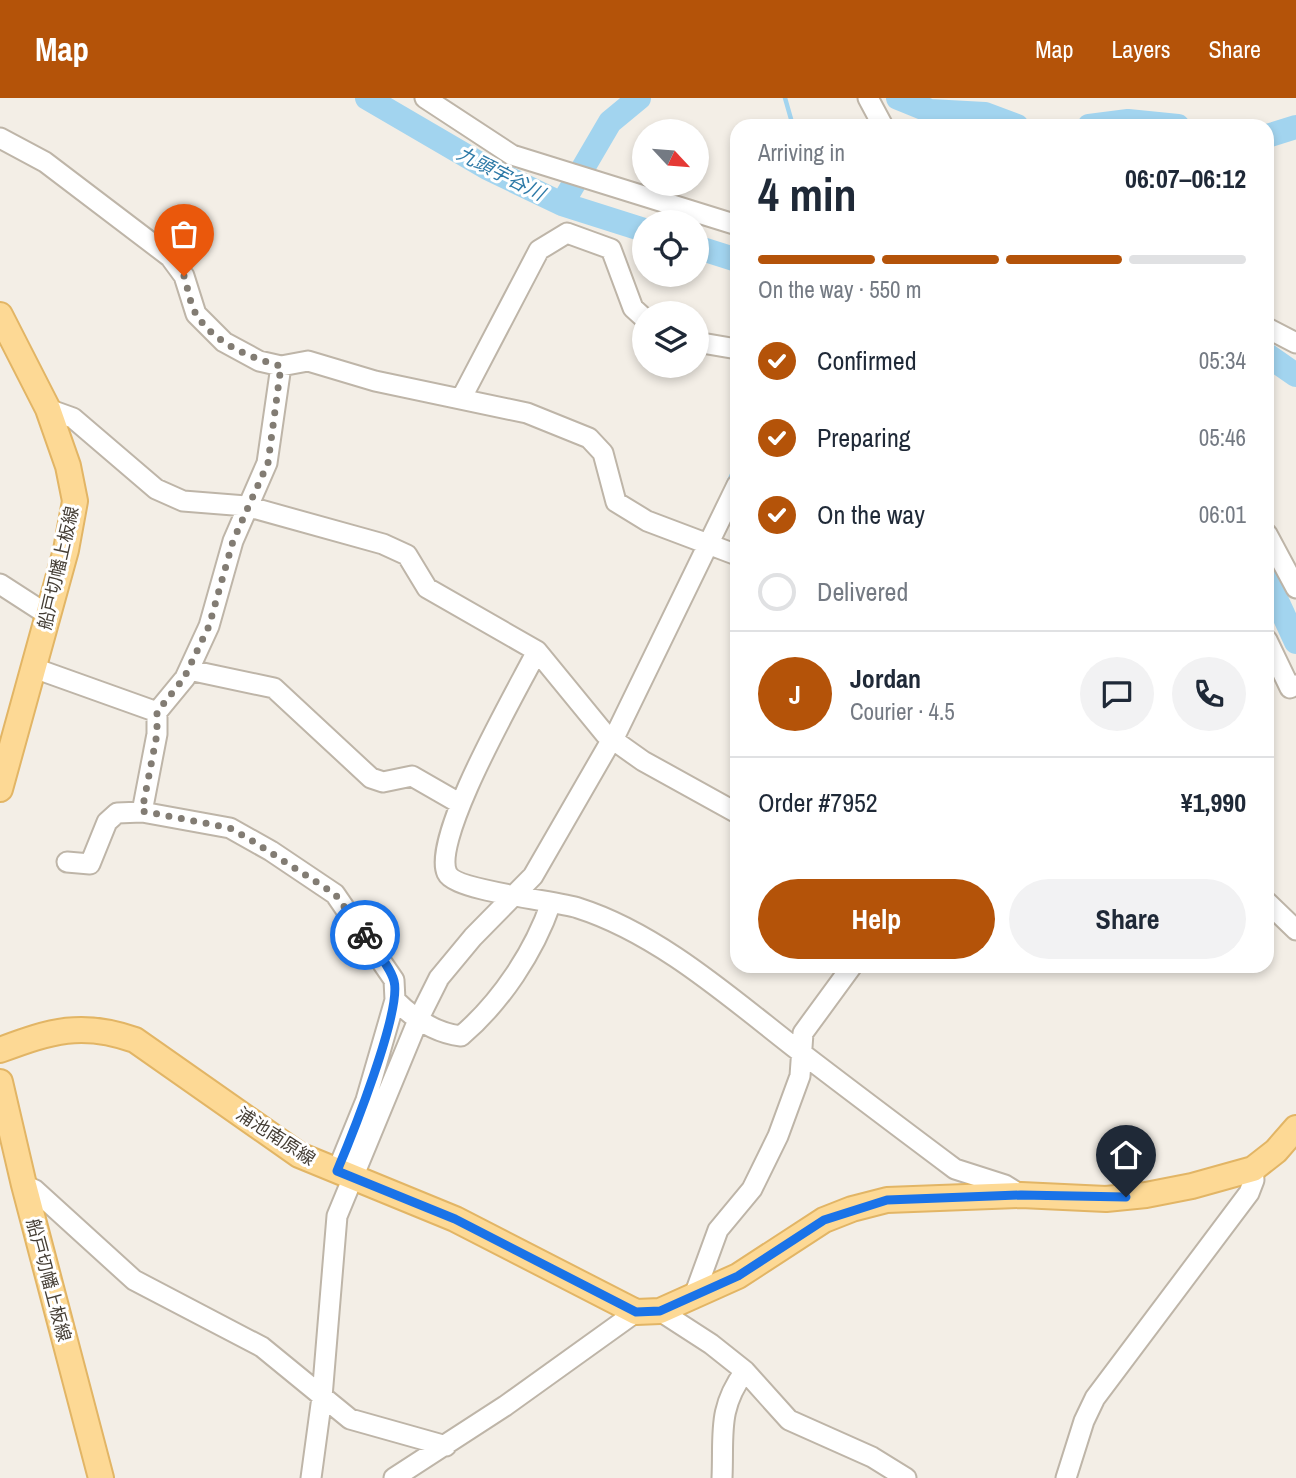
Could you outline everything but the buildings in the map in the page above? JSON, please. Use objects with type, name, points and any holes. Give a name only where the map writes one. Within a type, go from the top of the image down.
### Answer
[{"type":"main road","name":"船戸切幡上板線","points":[[0,316],[7,343],[48,409],[68,466],[75,501],[66,550],[0,789]]},
{"type":"main road","name":"浦池南原線","points":[[0,1050],[42,1034],[71,1028],[111,1031],[135,1040],[299,1155],[467,1224],[648,1311]]},
{"type":"main road","name":"船戸切幡上板線","points":[[0,1082],[24,1185],[101,1478]]},
{"type":"main road","points":[[648,1311],[738,1276],[824,1220],[852,1209],[887,1200],[1021,1195],[1106,1199],[1146,1195],[1192,1186],[1252,1169],[1276,1151],[1295,1131]]},
{"type":"street","points":[[425,98],[512,155],[730,223]]},
{"type":"street","points":[[869,98],[880,119]]},
{"type":"street","points":[[0,138],[45,163],[170,257],[184,276],[196,314],[224,342],[259,360],[281,366],[308,361],[375,381],[462,397],[527,413],[589,438],[603,453],[616,502],[647,521],[730,553]]},
{"type":"street","points":[[462,397],[539,250],[567,233],[611,249],[632,305]]},
{"type":"street","points":[[1274,332],[1296,343]]},
{"type":"street","points":[[709,344],[730,348]]},
{"type":"street","points":[[142,811],[157,734],[157,712],[189,670],[209,626],[246,506],[268,463],[281,366]]},
{"type":"street","points":[[48,409],[73,418],[156,489],[183,501],[246,506],[383,544],[407,555],[427,588],[537,651],[610,738],[643,761],[730,809]]},
{"type":"street","points":[[344,1174],[415,1018],[450,962],[551,848],[610,738],[703,543],[730,497]]},
{"type":"street","points":[[1274,547],[1296,588]]},
{"type":"street","points":[[0,584],[48,615]]},
{"type":"street","points":[[537,651],[459,803],[445,856],[446,872],[458,883],[578,907],[617,925],[700,973],[955,1170],[1005,1185],[1021,1195]]},
{"type":"street","points":[[1274,655],[1290,688],[1296,685]]},
{"type":"street","points":[[34,668],[157,712]]},
{"type":"street","points":[[189,670],[274,688],[371,778],[383,782],[412,776],[459,803]]},
{"type":"street","points":[[67,862],[90,864],[107,822],[117,813],[142,811],[230,828],[271,851],[335,894],[394,980],[395,1000],[344,1174],[334,1236],[317,1392],[311,1478]]},
{"type":"street","points":[[395,1000],[415,1018],[448,1035],[461,1036],[474,1025],[525,960],[540,934],[551,903]]},
{"type":"street","points":[[1274,909],[1296,930]]},
{"type":"street","points":[[695,1293],[718,1230],[751,1189],[778,1136],[800,1076],[803,1033],[847,973]]},
{"type":"street","points":[[1066,1478],[1084,1421],[1095,1398],[1249,1193],[1254,1180],[1252,1169]]},
{"type":"street","points":[[24,1185],[35,1190],[134,1280],[262,1348],[350,1419],[446,1446]]},
{"type":"street","points":[[394,1478],[648,1311],[711,1344],[745,1371],[789,1420],[872,1457],[906,1478]]},
{"type":"street","points":[[722,1478],[722,1420],[732,1390],[745,1371]]},
{"type":"street","points":[[301,1478],[317,1392]]},
{"type":"waterway","name":"九頭宇谷川","points":[[367,98],[487,168],[562,204],[632,226]]},
{"type":"waterway","points":[[562,204],[610,122],[639,98]]},
{"type":"waterway","points":[[785,98],[791,119]]},
{"type":"waterway","points":[[898,98],[930,111],[985,114],[998,119]]},
{"type":"waterway","points":[[1274,134],[1296,127]]},
{"type":"waterway","name":"九頭宇谷川","points":[[709,251],[730,258]]},
{"type":"waterway","name":"九頭宇谷川","points":[[1274,360],[1296,375]]},
{"type":"waterway","points":[[728,483],[730,479]]},
{"type":"waterway","points":[[1274,594],[1296,642]]},
{"type":"way so far","points":[[184,276],[196,314],[224,342],[259,360],[281,366],[268,463],[246,506],[233,541],[209,626],[189,670],[157,712],[157,734],[142,811],[163,818],[230,828],[271,851],[335,894],[365,935]]},
{"type":"route","points":[[365,935],[394,980],[395,1000],[366,1100],[337,1171],[492,1236],[636,1312],[660,1311],[738,1276],[824,1220],[887,1200],[1021,1195],[1106,1199],[1126,1197]]}]
